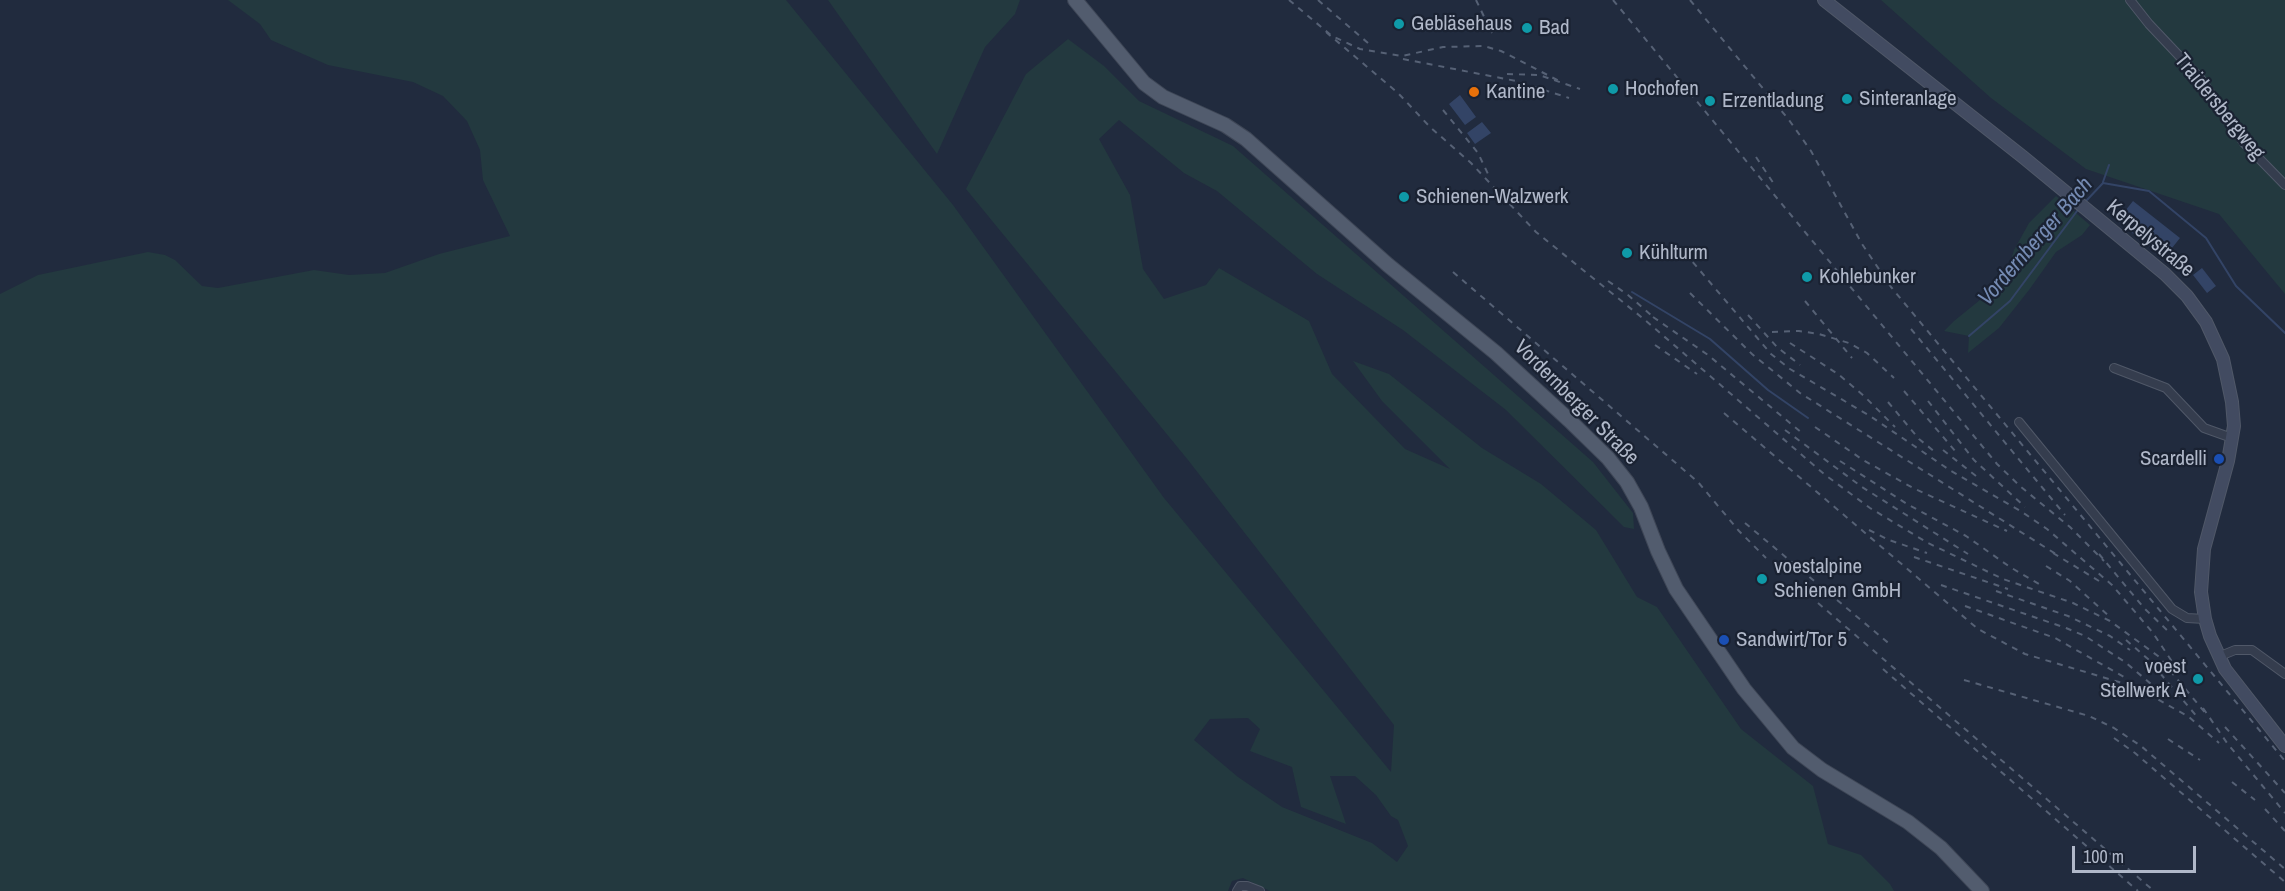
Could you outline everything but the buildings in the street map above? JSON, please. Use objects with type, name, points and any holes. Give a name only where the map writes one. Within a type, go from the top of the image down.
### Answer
[{"type":"main road","name":"Vordernberger Straße","points":[[1075,0],[1143,82],[1163,97],[1225,125],[1246,139],[1395,271],[1496,353],[1608,458],[1628,482],[1641,507],[1676,589],[1744,689],[1793,748],[1821,770],[1908,822],[1941,848],[1982,891]]},
{"type":"main road","name":"Kerpelystraße","points":[[1824,0],[2023,157],[2165,274],[2187,296],[2206,322],[2223,359],[2227,375],[2232,402],[2232,438],[2204,549],[2201,592],[2205,619],[2218,657],[2233,682],[2285,746]]},
{"type":"street","name":"Traidersbergweg","points":[[2130,0],[2149,24],[2201,78],[2244,143],[2285,185]]},
{"type":"street","points":[[2114,368],[2166,388],[2204,428],[2232,438]]},
{"type":"street","points":[[2019,422],[2172,609],[2187,618],[2205,619]]},
{"type":"street","points":[[2218,657],[2235,650],[2252,650],[2285,674]]},
{"type":"street","points":[[1237,891],[1240,886],[1247,886],[1260,891]]},
{"type":"green space","points":[[228,0],[786,0],[953,205],[1164,498],[1391,772],[1394,725],[1188,460],[966,189],[1026,74],[1068,39],[1104,66],[1139,101],[1233,146],[1593,462],[1633,513],[1634,529],[1624,527],[1506,410],[1403,330],[1317,274],[1217,191],[1184,173],[1119,120],[1099,139],[1130,195],[1143,269],[1164,299],[1206,285],[1219,268],[1309,321],[1332,374],[1405,449],[1450,469],[1382,401],[1353,361],[1389,374],[1482,448],[1541,484],[1596,530],[1637,597],[1657,607],[1741,729],[1813,786],[1828,844],[1861,855],[1894,891],[1270,891],[1243,878],[1232,881],[1228,891],[0,891],[0,294],[38,275],[148,252],[165,255],[175,260],[202,286],[218,288],[314,270],[349,275],[385,273],[439,254],[510,236],[483,180],[480,150],[467,121],[443,96],[413,82],[328,65],[271,40],[260,24]],"holes":[[[1248,718],[1260,729],[1250,751],[1292,767],[1301,807],[1346,824],[1330,776],[1355,776],[1376,795],[1391,816],[1398,820],[1408,846],[1397,862],[1372,843],[1282,807],[1238,777],[1194,740],[1210,719]]]},
{"type":"green space","points":[[828,0],[1020,0],[1015,14],[985,47],[937,154]]},
{"type":"green space","points":[[1881,0],[2285,0],[2285,294],[2219,214],[2086,169],[1991,98]]},
{"type":"green space","points":[[2056,196],[2090,225],[2082,235],[2056,252],[1999,328],[1968,353],[1969,336],[1944,331],[1996,287],[2009,266],[2014,250],[2029,223]]},
{"type":"water","points":[[1460,95],[1476,117],[1465,125],[1449,104]]},
{"type":"water","points":[[1482,122],[1491,133],[1475,144],[1467,133]]},
{"type":"water","points":[[2133,201],[2180,238],[2164,258],[2117,221]]},
{"type":"water","points":[[2202,268],[2216,286],[2207,293],[2193,275]]},
{"type":"waterway","points":[[2103,182],[2109,165]]},
{"type":"waterway","name":"Vordernberger Bach","points":[[2086,201],[2103,183],[2149,191],[2206,238],[2236,286],[2285,333]]},
{"type":"waterway","name":"Vordernberger Bach","points":[[1969,336],[2010,301],[2080,207]]},
{"type":"waterway","name":"Vordernberger Bach","points":[[1632,292],[1710,339],[1768,390],[1808,418]]},
{"type":"railway","points":[[1289,0],[1332,36],[1360,49],[1402,56],[1443,47],[1484,46],[1501,51],[1563,83]]},
{"type":"railway","points":[[1318,0],[1368,43]]},
{"type":"railway","points":[[1476,0],[1492,33]]},
{"type":"railway","points":[[1613,0],[1997,464],[2070,527],[2104,561]]},
{"type":"railway","points":[[1690,0],[1789,120],[1811,151],[1862,244],[1891,287],[2285,761]]},
{"type":"railway","points":[[1326,32],[1398,93],[1430,127],[1471,163],[1536,232],[1645,320],[1824,474],[1870,508],[1928,543],[2003,579],[2073,603],[2110,621],[2158,656],[2207,715]]},
{"type":"railway","points":[[1403,59],[1516,81],[1569,98]]},
{"type":"railway","points":[[1507,74],[1539,75],[1580,89]]},
{"type":"railway","points":[[1443,110],[1478,153],[1489,176]]},
{"type":"railway","points":[[1756,157],[1776,187]]},
{"type":"railway","points":[[1685,253],[1771,354],[1790,369],[1870,416],[1951,471],[2047,529],[2112,585],[2153,633],[2173,663]]},
{"type":"railway","points":[[1453,272],[1698,482],[1739,531],[1766,558]]},
{"type":"railway","points":[[1608,281],[1651,315]]},
{"type":"railway","points":[[1690,293],[1752,354],[1800,393],[2059,556]]},
{"type":"railway","points":[[1805,301],[1852,358]]},
{"type":"railway","points":[[1748,315],[1777,347],[1800,365]]},
{"type":"railway","points":[[1653,317],[1708,355],[1802,433]]},
{"type":"railway","points":[[1911,329],[2065,515]]},
{"type":"railway","points":[[1772,332],[1799,331],[1849,343],[1867,353],[1894,378]]},
{"type":"railway","points":[[1790,343],[1838,374],[1895,427]]},
{"type":"railway","points":[[1655,345],[1697,374]]},
{"type":"railway","points":[[1904,391],[1956,452]]},
{"type":"railway","points":[[1928,401],[1974,460],[2025,507]]},
{"type":"railway","points":[[1888,402],[1919,439],[1935,452]]},
{"type":"railway","points":[[1724,413],[1978,629],[2025,654],[2145,692],[2189,717],[2219,743]]},
{"type":"railway","points":[[1815,427],[1863,460],[1913,488],[2007,531]]},
{"type":"railway","points":[[1785,430],[1862,487],[1968,554]]},
{"type":"railway","points":[[1943,450],[1976,476]]},
{"type":"railway","points":[[1840,461],[1907,504],[1966,536],[2010,567],[2044,587]]},
{"type":"railway","points":[[1745,523],[1892,646]]},
{"type":"railway","points":[[1869,530],[1889,540],[1927,553]]},
{"type":"railway","points":[[2053,553],[2099,581]]},
{"type":"railway","points":[[2099,554],[2144,608],[2171,634]]},
{"type":"railway","points":[[1914,557],[2008,589]]},
{"type":"railway","points":[[2046,566],[2070,581],[2109,616]]},
{"type":"railway","points":[[1941,585],[2085,636],[2125,662],[2164,695]]},
{"type":"railway","points":[[1996,591],[2068,616],[2110,636],[2130,650]]},
{"type":"railway","points":[[1818,603],[2154,891]]},
{"type":"railway","points":[[1965,606],[2055,638],[2126,678]]},
{"type":"railway","points":[[2126,640],[2148,659],[2199,719]]},
{"type":"railway","points":[[1883,669],[2138,891]]},
{"type":"railway","points":[[1964,680],[2089,716],[2114,728],[2141,746],[2285,869]]},
{"type":"railway","points":[[2203,708],[2227,743],[2285,813]]},
{"type":"railway","points":[[2225,727],[2285,793]]},
{"type":"railway","points":[[2114,738],[2135,753],[2285,882]]},
{"type":"railway","points":[[2168,739],[2200,760]]},
{"type":"railway","points":[[2232,782],[2255,800]]},
{"type":"railway","points":[[2265,809],[2285,831]]},
{"type":"place","name":"Gebläsehaus","points":[[1399,24]]},
{"type":"place","name":"Bad","points":[[1527,28]]},
{"type":"place","name":"Hochofen","points":[[1613,89]]},
{"type":"place","name":"Kantine","points":[[1474,92]]},
{"type":"place","name":"Sinteranlage","points":[[1847,99]]},
{"type":"place","name":"Erzentladung","points":[[1710,101]]},
{"type":"place","name":"Schienen-Walzwerk","points":[[1404,197]]},
{"type":"place","name":"Kühlturm","points":[[1627,253]]},
{"type":"place","name":"Kohlebunker","points":[[1807,277]]},
{"type":"place","name":"Scardelli","points":[[2219,459]]},
{"type":"place","name":"voestalpine Schienen GmbH","points":[[1762,579]]},
{"type":"place","name":"Sandwirt/Tor 5","points":[[1724,640]]},
{"type":"place","name":"voest Stellwerk A","points":[[2198,679]]}]
